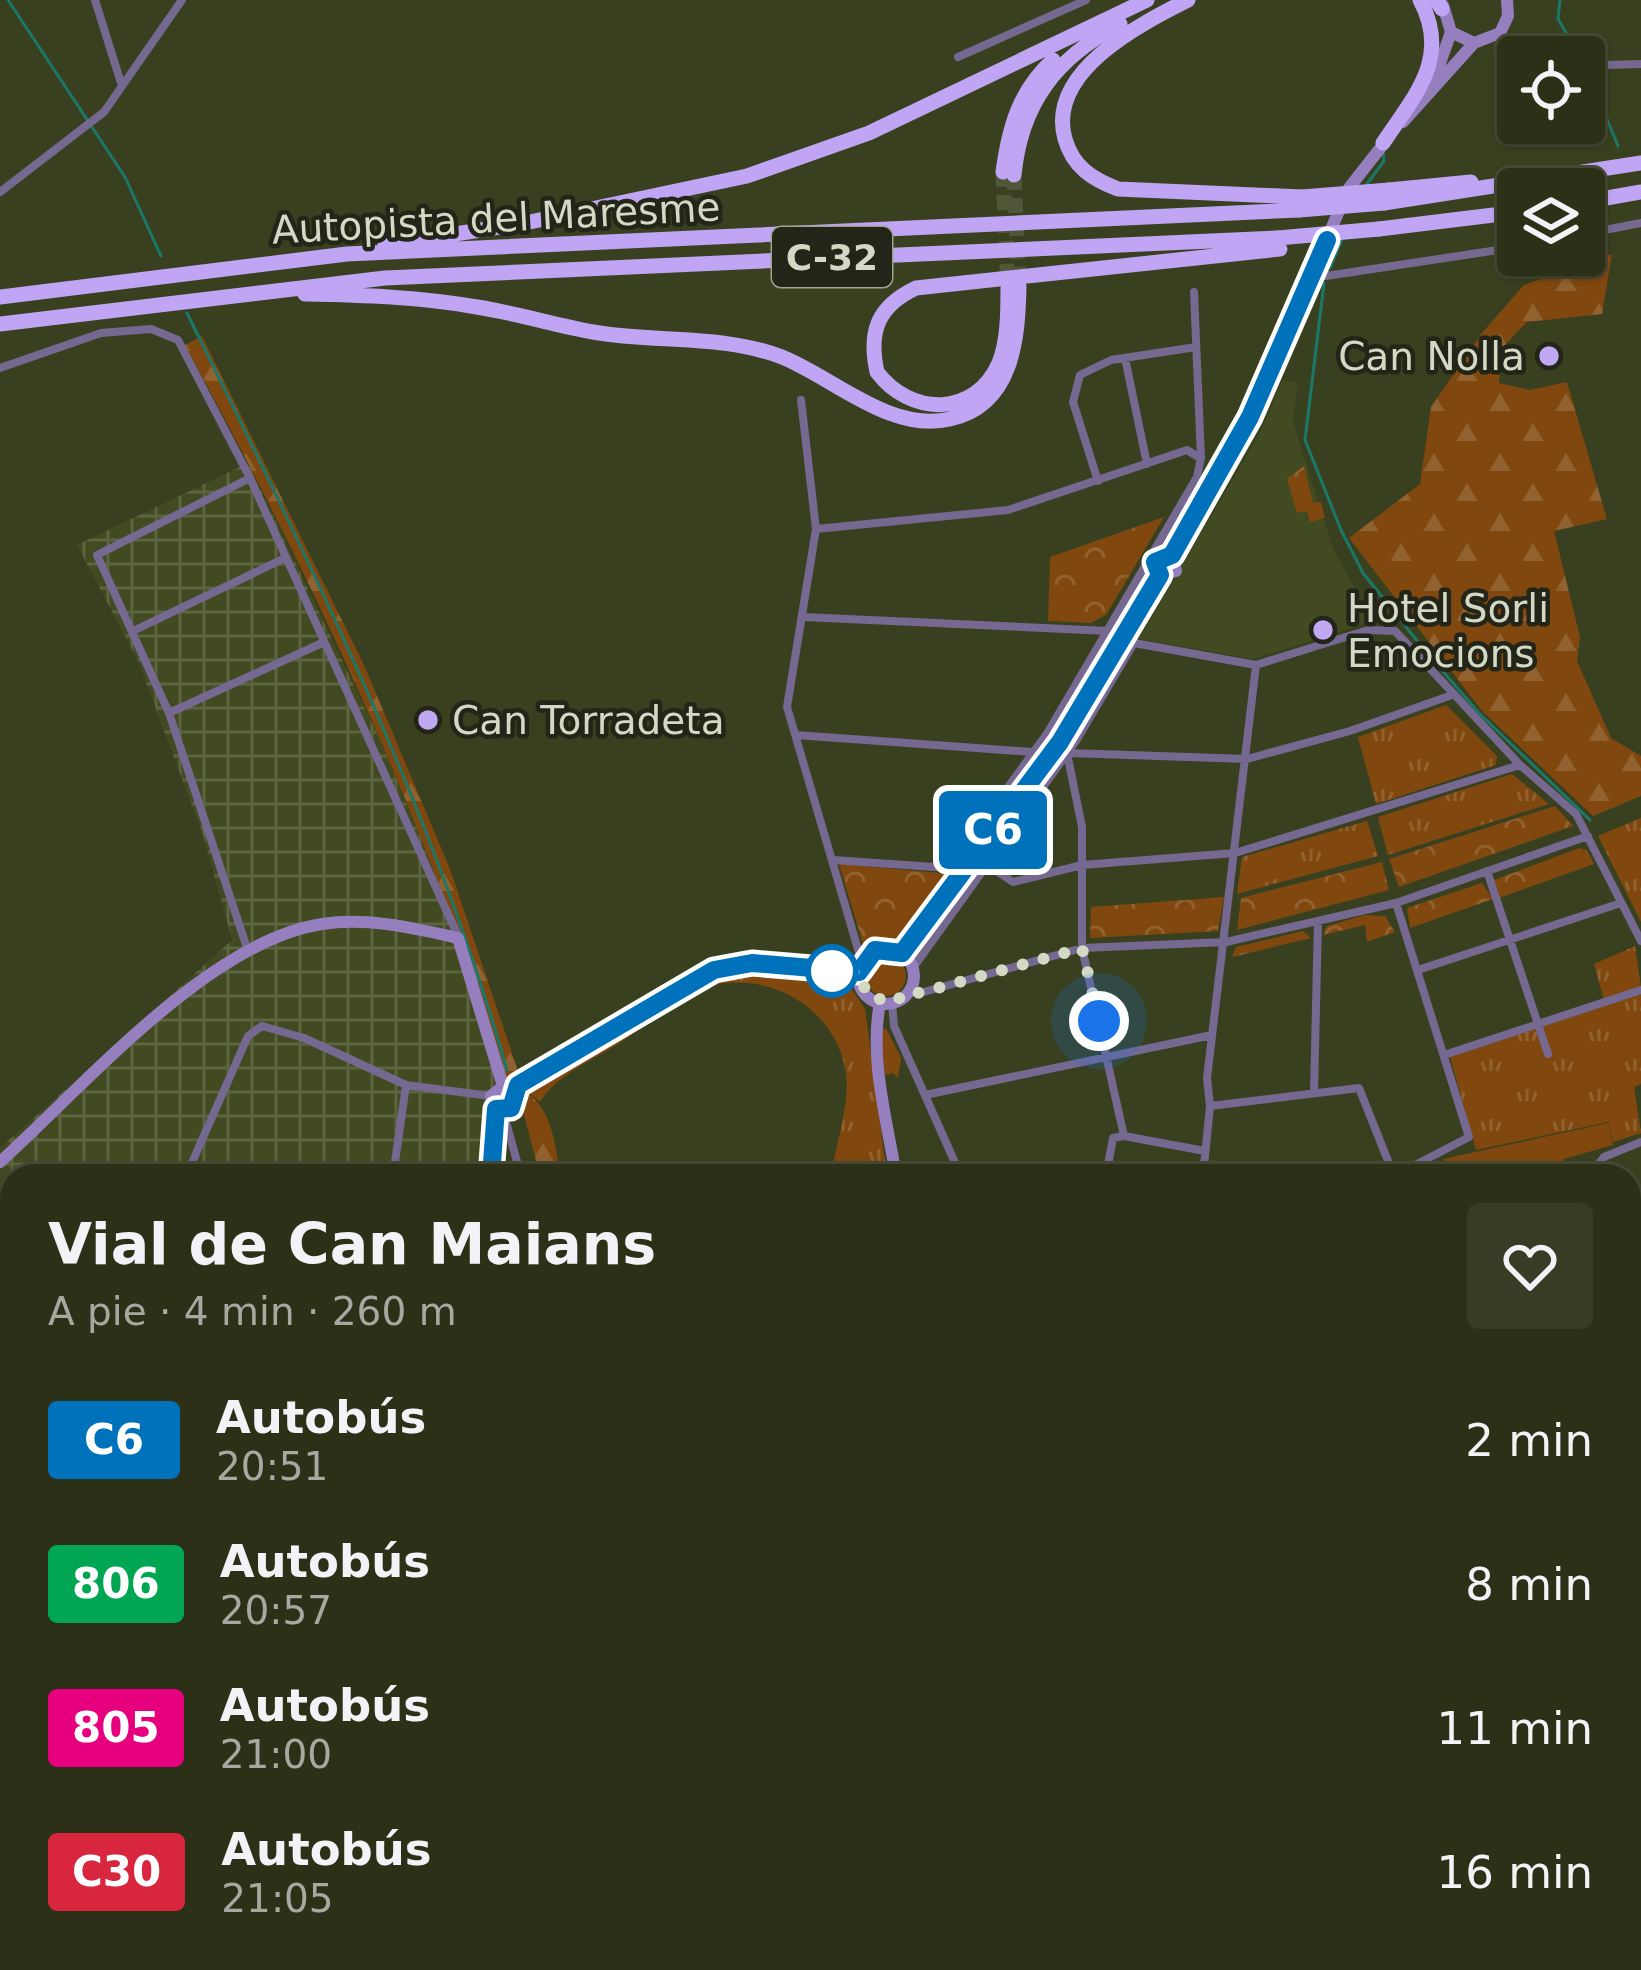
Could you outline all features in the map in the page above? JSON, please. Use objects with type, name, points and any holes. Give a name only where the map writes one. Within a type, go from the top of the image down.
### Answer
[{"type":"highway","points":[[1147,0],[1103,22],[1047,65],[1022,96],[1009,131],[1009,173],[1018,133],[1057,68],[1106,32],[1168,0]]},
{"type":"highway","points":[[1188,0],[1133,31],[1076,80],[1062,110],[1070,153],[1096,181],[1118,189],[1300,203],[1641,163]]},
{"type":"highway","points":[[1383,142],[1425,83],[1434,58],[1433,28],[1420,0]]},
{"type":"highway","name":"C-32","points":[[347,254],[407,239],[671,196],[746,176],[869,134],[1103,22]]},
{"type":"highway","points":[[1605,198],[1641,192]]},
{"type":"highway","name":"Autopista del Maresme","points":[[0,297],[347,254],[1300,203]]},
{"type":"highway","points":[[1010,283],[1000,361],[974,395],[943,406],[915,403],[877,372],[872,338],[892,299],[916,288],[1010,283],[1497,215]]},
{"type":"highway","name":"Autopista del Maresme","points":[[0,324],[242,292],[694,261],[1279,244]]},
{"type":"highway","points":[[242,292],[378,296],[472,306],[596,333],[736,345],[782,357],[848,393],[925,421],[962,416],[997,389],[1011,364],[1018,332],[1010,283]]},
{"type":"street","points":[[95,0],[121,83]]},
{"type":"street","points":[[0,192],[32,162],[86,131],[121,83],[133,75],[182,0]]},
{"type":"street","points":[[958,57],[1086,0]]},
{"type":"street","points":[[1507,0],[1508,16]]},
{"type":"street","points":[[833,860],[949,868],[1034,752],[1108,632],[1218,472],[1280,350],[1349,188],[1383,142],[1474,43],[1500,32],[1522,0]]},
{"type":"street","points":[[1425,100],[1450,32],[1441,3]]},
{"type":"street","points":[[1450,32],[1474,43]]},
{"type":"street","points":[[1605,65],[1641,64]]},
{"type":"street","points":[[1605,230],[1641,223]]},
{"type":"street","points":[[1310,281],[1497,250]]},
{"type":"street","points":[[1320,255],[1326,276]]},
{"type":"street","points":[[902,953],[1060,742],[1132,624],[1158,564],[1162,537],[1200,462],[1194,292]]},
{"type":"street","points":[[0,368],[101,333],[151,329],[178,340],[250,478],[283,560],[458,938],[514,1104],[497,1106],[406,1085],[304,1037],[262,1026],[248,1036],[191,1164]]},
{"type":"street","points":[[1098,481],[1073,402],[1074,384],[1096,365],[1196,347]]},
{"type":"street","points":[[1125,358],[1148,464]]},
{"type":"street","points":[[801,400],[816,529],[787,707],[833,860],[862,988],[886,1003],[956,1164]]},
{"type":"street","points":[[816,529],[1008,510],[1187,450],[1218,472]]},
{"type":"street","points":[[247,949],[169,713],[98,550],[250,478]]},
{"type":"street","points":[[1158,564],[1162,537]]},
{"type":"street","points":[[133,631],[283,560]]},
{"type":"street","points":[[803,617],[1108,632]]},
{"type":"street","points":[[910,991],[913,968],[1067,753],[1134,643],[1132,624]]},
{"type":"street","points":[[1134,643],[1256,665],[1387,628],[1401,634],[1520,765],[1576,814],[1641,940]]},
{"type":"street","points":[[169,713],[322,643]]},
{"type":"street","points":[[1203,1164],[1213,1035],[1256,665]]},
{"type":"street","points":[[1067,753],[1246,759],[1350,731],[1452,695]]},
{"type":"street","points":[[796,735],[1034,752]]},
{"type":"street","points":[[1067,753],[1079,808],[1082,948],[1124,1136]]},
{"type":"street","points":[[987,865],[1013,882],[1082,865],[1235,853],[1520,765]]},
{"type":"street","points":[[886,1003],[910,991],[920,993],[1082,948],[1226,942],[1396,903],[1588,836]]},
{"type":"street","points":[[1487,871],[1548,1054]]},
{"type":"street","points":[[1396,903],[1469,1137],[1417,1164]]},
{"type":"street","points":[[1417,970],[1622,903]]},
{"type":"street","points":[[1314,1092],[1318,921]]},
{"type":"street","points":[[0,1162],[200,978],[247,949],[303,928],[345,922],[395,924],[458,938]]},
{"type":"street","points":[[492,1164],[497,1106],[508,1089],[714,970],[752,963],[860,968],[884,948],[902,953],[913,968]]},
{"type":"street","points":[[1444,1055],[1641,991]]},
{"type":"street","points":[[886,1003],[878,1061],[894,1164]]},
{"type":"street","points":[[925,1095],[1213,1035]]},
{"type":"street","points":[[394,1164],[406,1085]]},
{"type":"street","points":[[1210,1106],[1359,1088],[1389,1164]]},
{"type":"street","points":[[497,1106],[517,1164]]},
{"type":"street","points":[[1108,1164],[1113,1138],[1124,1136],[1204,1151]]},
{"type":"street","points":[[1598,1164],[1604,1156],[1641,1142]]},
{"type":"shaded area","points":[[1283,380],[1298,384],[1293,422],[1333,549],[1373,621],[1254,659],[1139,639],[1259,435]]},
{"type":"shaded area","points":[[248,463],[381,742],[458,927],[505,1079],[483,1104],[480,1164],[0,1164],[0,1148],[232,940],[203,835],[138,661],[77,545]]},
{"type":"green space","points":[[1612,254],[1602,314],[1527,322],[1501,349],[1499,383],[1530,390],[1567,382],[1607,519],[1554,531],[1580,637],[1577,661],[1611,738],[1641,756],[1641,796],[1593,816],[1482,711],[1349,538],[1420,484],[1431,407],[1482,333],[1524,285],[1550,276],[1605,276],[1605,256]]},
{"type":"green space","points":[[202,336],[364,665],[450,869],[518,1071],[505,1079],[441,890],[364,704],[278,523],[185,345]]},
{"type":"green space","points":[[1304,466],[1313,503],[1321,502],[1325,518],[1310,522],[1307,511],[1297,513],[1287,479]]},
{"type":"green space","points":[[1164,517],[1106,615],[1091,623],[1048,621],[1050,557]]},
{"type":"green space","points":[[1446,705],[1497,756],[1496,765],[1376,804],[1358,737]]},
{"type":"green space","points":[[1512,774],[1549,804],[1388,855],[1378,817]]},
{"type":"green space","points":[[1555,806],[1573,826],[1399,887],[1389,859]]},
{"type":"green space","points":[[1641,818],[1641,922],[1598,836]]},
{"type":"green space","points":[[1367,821],[1378,856],[1237,894],[1242,857]]},
{"type":"green space","points":[[1579,848],[1587,850],[1594,864],[1499,898],[1494,880]]},
{"type":"green space","points":[[1382,862],[1389,890],[1237,930],[1241,898]]},
{"type":"green space","points":[[839,864],[952,874],[900,942],[881,941],[865,951]]},
{"type":"green space","points":[[1482,883],[1493,899],[1410,928],[1407,908]]},
{"type":"green space","points":[[1224,897],[1218,931],[1090,938],[1091,907]]},
{"type":"green space","points":[[1365,915],[1385,916],[1395,932],[1367,942],[1365,925],[1323,935],[1327,926]]},
{"type":"green space","points":[[1303,931],[1311,938],[1232,957],[1236,947]]},
{"type":"green space","points":[[1635,946],[1641,988],[1604,1000],[1594,964]]},
{"type":"green space","points":[[886,956],[900,962],[906,976],[900,990],[886,996],[872,990],[866,976],[872,962]]},
{"type":"green space","points":[[758,973],[847,982],[865,1009],[885,1164],[833,1164],[847,1084],[840,1050],[813,1012],[774,989],[752,984],[729,983],[695,991],[566,1075],[540,1102],[525,1090],[698,985]]},
{"type":"green space","points":[[1641,994],[1641,1084],[1634,1087],[1641,1133],[1613,1142],[1608,1122],[1476,1150],[1450,1057]]},
{"type":"green space","points":[[886,1028],[901,1058],[898,1078],[893,1073],[885,1075],[879,1030]]},
{"type":"green space","points":[[525,1090],[547,1118],[558,1164],[537,1164],[523,1111]]},
{"type":"green space","points":[[1608,1123],[1613,1145],[1564,1159],[1565,1164],[1444,1164],[1443,1159]]},
{"type":"waterway","points":[[8,0],[125,177],[161,256]]},
{"type":"waterway","points":[[1560,0],[1558,19],[1568,36]]},
{"type":"waterway","points":[[1605,114],[1618,146]]},
{"type":"waterway","points":[[1367,184],[1384,161],[1383,152]]},
{"type":"waterway","points":[[1330,268],[1343,237]]},
{"type":"waterway","points":[[1324,283],[1305,440],[1341,530],[1363,573],[1426,652],[1479,713],[1590,820]]},
{"type":"waterway","points":[[187,313],[322,591],[405,779],[477,972],[507,1070]]},
{"type":"tunnel","points":[[1003,172],[1008,288]]},
{"type":"tunnel","points":[[1014,175],[1019,286]]},
{"type":"bus line","name":"C6","points":[[492,1164],[496,1109],[511,1108],[518,1085],[703,975],[752,963],[859,972],[875,950],[902,953],[1060,742],[1129,631],[1160,575],[1154,567],[1157,557],[1172,555],[1250,417],[1327,240]]},
{"type":"place","name":"Can Nolla","points":[[1549,356]]},
{"type":"place","name":"Hotel Sorli Emocions","points":[[1323,630]]},
{"type":"place","name":"Can Torradeta","points":[[428,720]]},
{"type":"route","points":[[832,971],[859,972],[867,995],[880,1003],[892,1003],[910,991],[920,993],[1082,948],[1099,1021]]}]
